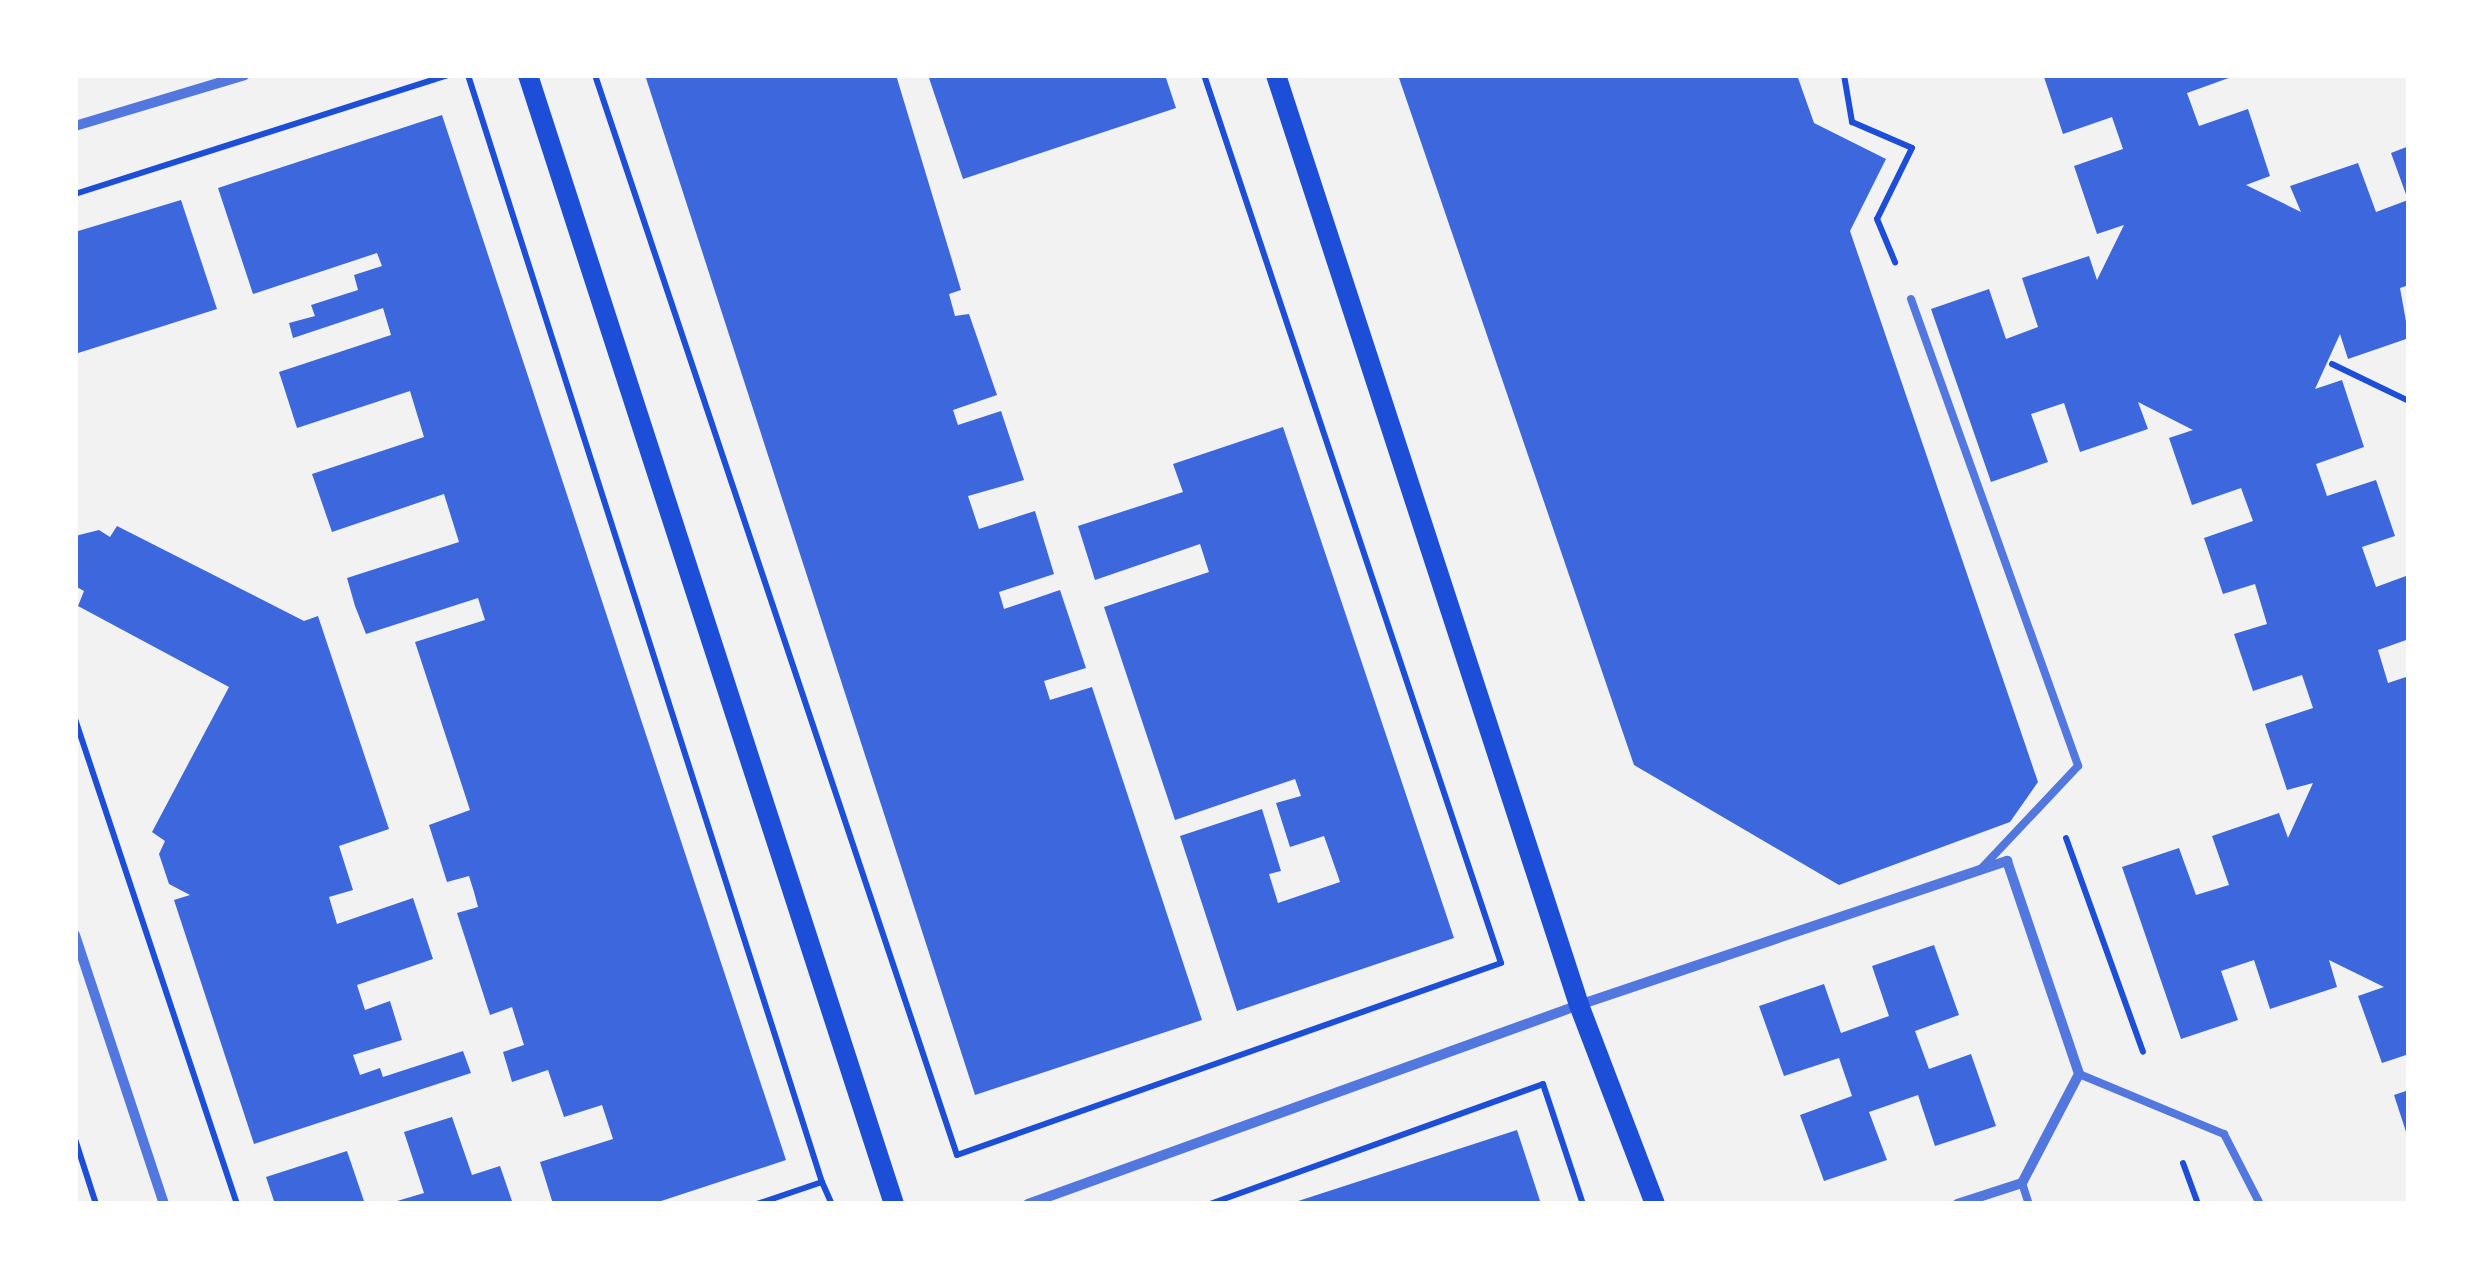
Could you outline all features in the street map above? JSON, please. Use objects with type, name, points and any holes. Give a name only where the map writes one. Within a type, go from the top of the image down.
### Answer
[{"type":"main road","points":[[528,75],[894,1204]]},
{"type":"main road","points":[[1276,75],[1579,1005],[1654,1204]]},
{"type":"street","points":[[75,126],[245,75]]},
{"type":"street","points":[[1028,1204],[1579,1005],[2007,860],[2079,1074],[2022,1183],[1957,1204]]},
{"type":"street","points":[[75,935],[164,1204]]},
{"type":"lane","points":[[1910,299],[2078,766],[1980,870]]},
{"type":"lane","points":[[2079,1074],[2224,1134],[2260,1204]]},
{"type":"lane","points":[[2022,1183],[2029,1204]]},
{"type":"path","points":[[75,194],[449,75]]},
{"type":"path","points":[[468,75],[832,1204]]},
{"type":"path","points":[[595,75],[957,1155],[1501,962],[1204,75]]},
{"type":"path","points":[[1844,75],[1852,122],[1912,148],[1877,219],[1910,299]]},
{"type":"path","points":[[2332,364],[2409,402]]},
{"type":"path","points":[[75,719],[237,1204]]},
{"type":"path","points":[[2062,827],[2146,1060]]},
{"type":"path","points":[[1210,1204],[1542,1084],[1583,1204]]},
{"type":"path","points":[[75,1139],[96,1204]]},
{"type":"path","points":[[2178,1150],[2198,1204]]},
{"type":"path","points":[[757,1204],[822,1182]]},
{"type":"building","points":[[645,75],[896,75],[961,290],[949,294],[955,316],[969,314],[997,395],[953,410],[958,425],[1001,411],[1024,480],[968,496],[979,529],[1035,511],[1054,574],[999,592],[1004,609],[1060,590],[1086,668],[1044,681],[1050,700],[1092,687],[1202,1020],[975,1095]]},
{"type":"building","points":[[928,75],[1165,75],[1176,108],[963,179]]},
{"type":"building","points":[[1398,75],[1797,75],[1814,123],[1886,159],[1850,231],[2038,782],[2010,822],[1839,885],[1634,765]]},
{"type":"building","points":[[2237,75],[2187,93],[2199,126],[2248,109],[2270,176],[2246,185],[2301,212],[2290,186],[2358,163],[2376,212],[2408,200],[2391,153],[2409,146],[2409,285],[2400,288],[2409,338],[2348,359],[2340,334],[2315,389],[2342,380],[2364,447],[2316,464],[2327,496],[2376,480],[2395,536],[2362,547],[2376,587],[2406,576],[2409,584],[2409,639],[2378,650],[2388,683],[2409,676],[2409,1054],[2382,1063],[2358,996],[2384,987],[2329,960],[2337,987],[2270,1009],[2254,960],[2221,971],[2238,1020],[2181,1039],[2122,867],[2179,848],[2196,895],[2229,885],[2212,836],[2279,813],[2288,838],[2313,783],[2287,790],[2265,724],[2313,708],[2302,675],[2253,691],[2234,634],[2267,624],[2255,584],[2223,594],[2204,538],[2253,521],[2241,488],[2192,505],[2169,438],[2193,430],[2138,402],[2148,429],[2080,452],[2064,403],[2031,414],[2048,462],[1991,482],[1931,309],[1989,289],[2006,339],[2038,327],[2022,278],[2089,256],[2097,280],[2124,225],[2097,234],[2074,166],[2123,149],[2112,117],[2063,134],[2044,77]]},
{"type":"building","points":[[442,115],[786,1160],[652,1204],[553,1204],[540,1162],[613,1139],[602,1105],[564,1117],[548,1070],[512,1082],[503,1052],[524,1045],[512,1007],[490,1015],[457,913],[478,907],[469,876],[447,882],[429,825],[470,810],[415,642],[485,620],[478,598],[366,634],[355,606],[347,578],[459,542],[444,494],[332,532],[312,474],[424,437],[410,391],[297,428],[279,372],[391,335],[383,308],[293,338],[289,323],[315,316],[311,305],[358,290],[354,275],[382,266],[377,253],[253,294],[218,188]]},
{"type":"building","points":[[181,200],[217,309],[75,354],[75,232]]},
{"type":"building","points":[[1283,427],[1454,938],[1237,1011],[1180,836],[1262,809],[1281,871],[1269,874],[1278,903],[1340,882],[1324,836],[1290,847],[1276,803],[1301,796],[1295,779],[1175,820],[1104,607],[1209,572],[1200,544],[1095,580],[1078,526],[1183,492],[1173,464]]},
{"type":"building","points":[[117,526],[304,621],[318,616],[389,829],[339,846],[353,890],[329,897],[337,924],[413,898],[433,959],[357,985],[365,1010],[390,1001],[402,1040],[353,1055],[360,1075],[380,1068],[383,1077],[463,1051],[471,1073],[254,1144],[174,900],[190,895],[169,884],[159,854],[165,841],[152,832],[229,687],[78,606],[84,591],[75,586],[75,536],[99,530],[110,537]]},
{"type":"building","points":[[1934,945],[1959,1015],[1915,1031],[1929,1069],[1971,1054],[1996,1126],[1935,1146],[1918,1095],[1869,1112],[1887,1160],[1824,1181],[1800,1115],[1852,1096],[1839,1058],[1784,1076],[1759,1006],[1824,984],[1841,1033],[1889,1016],[1872,966]]},
{"type":"building","points":[[2409,1090],[2409,1138],[2408,1138],[2394,1095]]},
{"type":"building","points":[[452,1117],[472,1175],[500,1166],[513,1204],[387,1204],[424,1193],[404,1132]]},
{"type":"building","points":[[1517,1130],[1541,1204],[1292,1204],[1292,1203]]},
{"type":"building","points":[[347,1151],[365,1204],[275,1204],[266,1177]]}]
